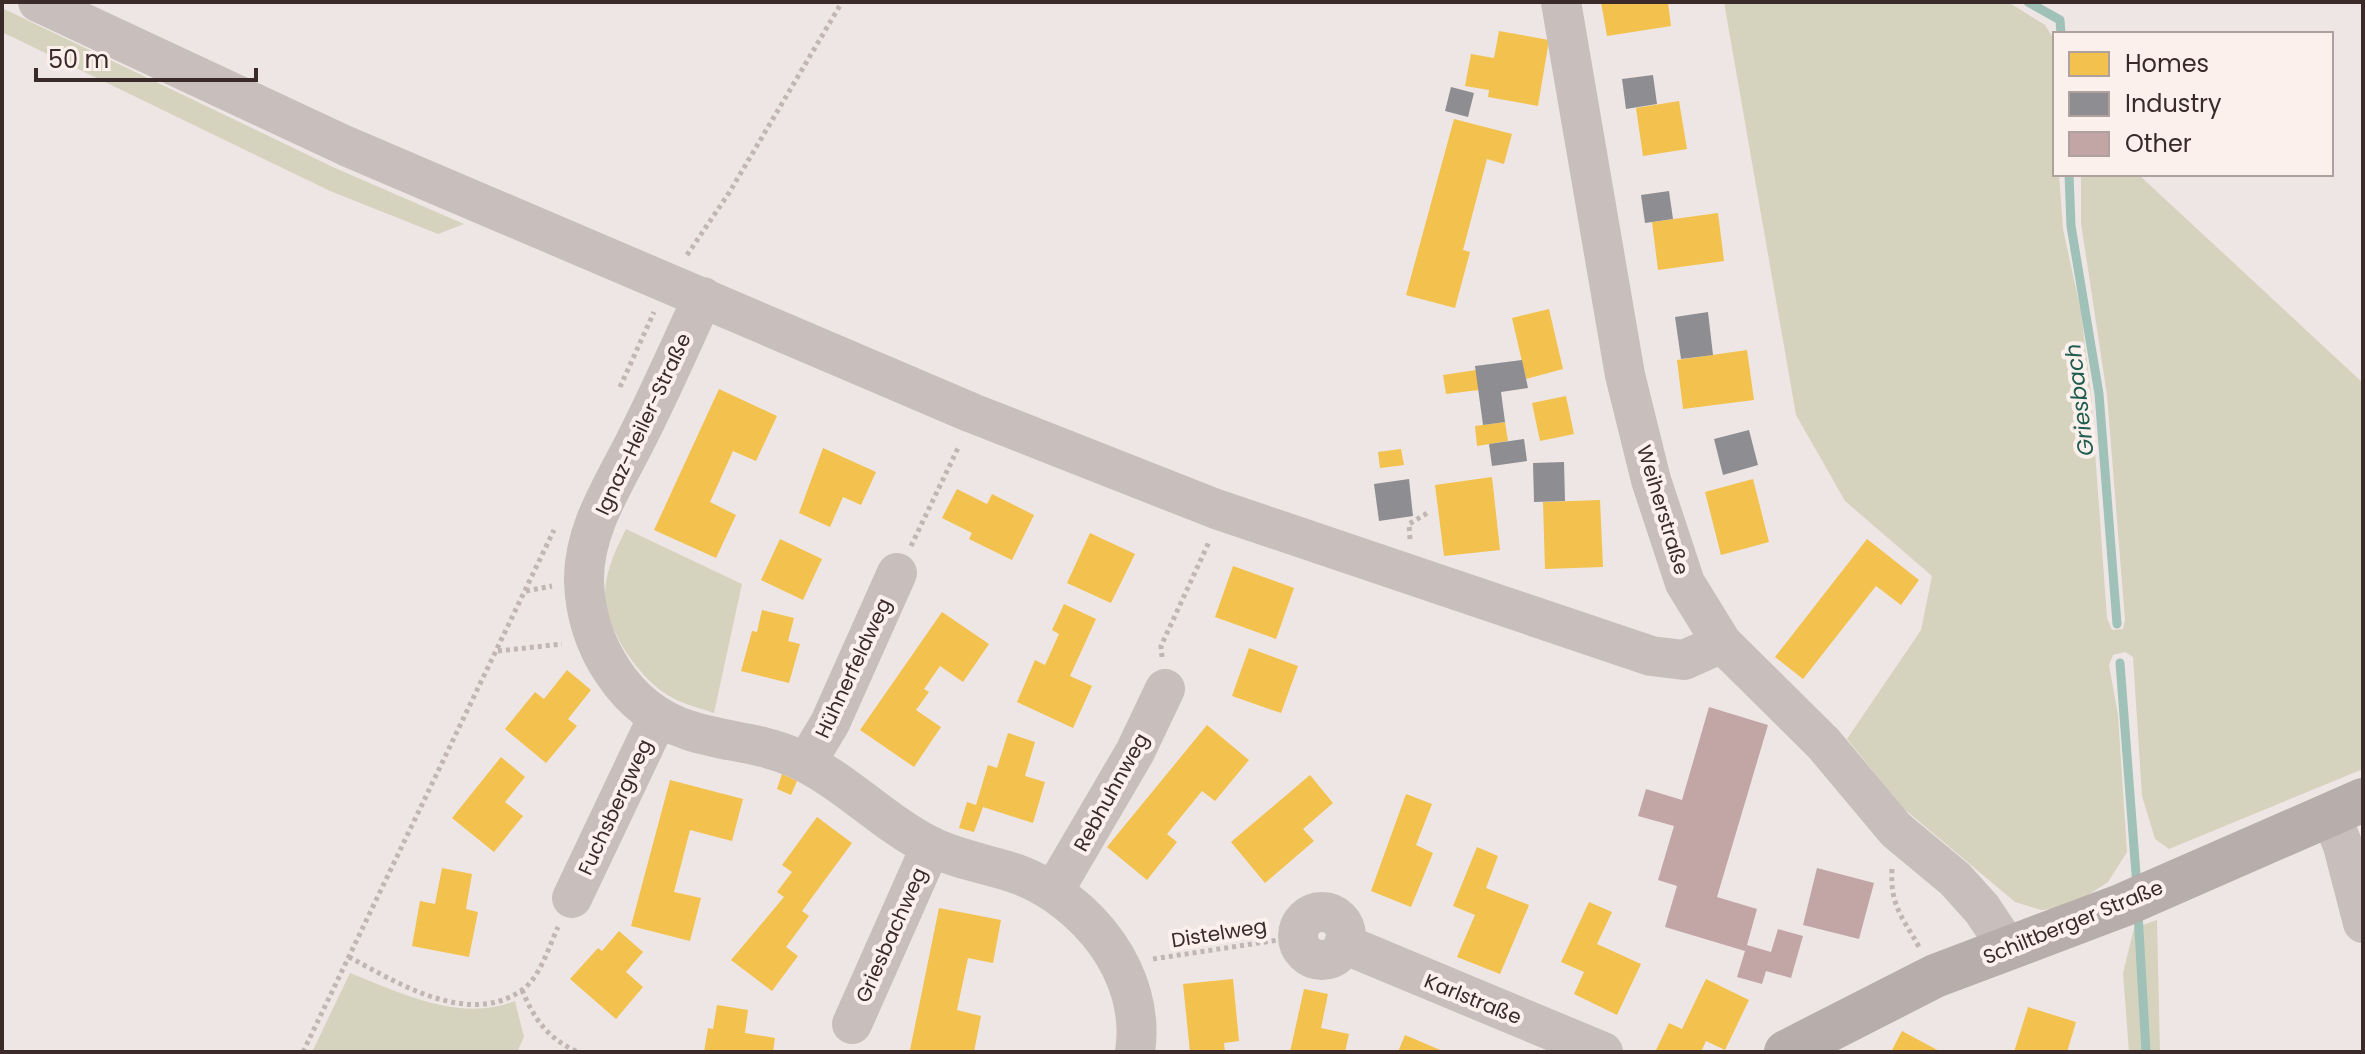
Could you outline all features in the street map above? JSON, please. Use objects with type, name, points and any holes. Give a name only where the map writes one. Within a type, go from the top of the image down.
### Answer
[{"type":"main road","name":"Schiltberger Straße","points":[[1797,1050],[1935,976],[2141,896],[2346,806]]},
{"type":"street","points":[[38,2],[346,146],[972,413],[1216,509],[1651,656],[1684,660],[1722,643]]},
{"type":"street","name":"Weiherstraße","points":[[1561,2],[1627,382],[1651,480],[1685,583],[1722,643],[1824,744],[1896,830],[1955,879],[1982,909],[2008,948]]},
{"type":"street","name":"Ignaz-Heiler-Straße","points":[[685,290],[591,535],[584,579],[588,613],[613,673],[632,698],[658,717],[688,730],[776,749],[806,763],[931,846],[1018,875],[1053,892],[1100,934],[1120,964],[1133,999],[1135,1052]]},
{"type":"street","name":"Hühnerfeldweg","points":[[806,763],[830,723],[897,573]]},
{"type":"street","name":"Rebhuhnweg","points":[[1053,892],[1135,752],[1165,689]]},
{"type":"street","name":"Fuchsbergweg","points":[[572,898],[658,717]]},
{"type":"street","points":[[2346,806],[2343,846],[2363,923]]},
{"type":"street","name":"Griesbachweg","points":[[852,1024],[931,846]]},
{"type":"street","name":"Karlstraße","points":[[1298,937],[1306,918],[1327,913],[1343,925],[1344,944],[1603,1052]]},
{"type":"path","points":[[701,237],[842,2]]},
{"type":"path","points":[[619,391],[685,290]]},
{"type":"path","points":[[897,573],[959,446]]},
{"type":"path","points":[[303,1052],[559,520]]},
{"type":"path","points":[[1165,689],[1161,646],[1210,541]]},
{"type":"path","points":[[498,651],[546,644],[599,645]]},
{"type":"path","points":[[1896,830],[1891,892],[1896,912],[1935,976]]},
{"type":"path","points":[[349,957],[400,984],[453,1002],[497,1000],[522,990],[533,977],[572,898]]},
{"type":"path","name":"Distelweg","points":[[1144,961],[1298,937]]},
{"type":"path","points":[[522,990],[532,1014],[544,1029],[559,1043],[578,1052]]},
{"type":"shaded area","points":[[1724,2],[2008,2],[2045,25],[2053,38],[2053,176],[2059,176],[2063,229],[2081,312],[2091,395],[2107,618],[2112,630],[2123,629],[2125,620],[2107,395],[2081,223],[2081,176],[2140,176],[2363,383],[2363,769],[2169,849],[2155,839],[2142,796],[2133,657],[2125,652],[2113,655],[2109,665],[2118,715],[2127,852],[2108,882],[2068,908],[2041,910],[2015,902],[1903,808],[1847,739],[1921,630],[1932,576],[1845,501],[1796,415]]},
{"type":"shaded area","points":[[2,8],[335,168],[464,224],[438,234],[330,191],[2,32]]},
{"type":"shaded area","points":[[626,529],[742,584],[714,713],[683,703],[661,690],[637,668],[618,638],[611,623],[605,593],[609,567]]},
{"type":"shaded area","points":[[2157,920],[2160,1052],[2129,1052],[2123,973],[2134,928]]},
{"type":"shaded area","points":[[350,973],[431,1003],[452,1007],[494,1007],[515,1001],[524,1037],[517,1052],[312,1052]]},
{"type":"building: Homes","points":[[1601,2],[1668,2],[1671,26],[1607,36]]},
{"type":"building: Homes","points":[[1499,31],[1549,40],[1538,106],[1488,97],[1489,90],[1465,86],[1471,54],[1494,58]]},
{"type":"building: Homes","points":[[1679,101],[1687,149],[1643,156],[1636,108]]},
{"type":"building: Homes","points":[[1454,119],[1512,134],[1504,164],[1487,159],[1463,250],[1470,252],[1455,308],[1406,295]]},
{"type":"building: Homes","points":[[1718,213],[1724,261],[1658,270],[1652,222]]},
{"type":"building: Homes","points":[[1549,309],[1563,369],[1526,379],[1512,318]]},
{"type":"building: Homes","points":[[1747,350],[1754,400],[1683,409],[1677,360]]},
{"type":"building: Homes","points":[[1476,370],[1479,390],[1446,394],[1443,375]]},
{"type":"building: Homes","points":[[719,389],[777,416],[756,461],[733,451],[710,502],[736,515],[716,558],[654,530]]},
{"type":"building: Homes","points":[[1566,396],[1574,434],[1540,441],[1532,403]]},
{"type":"building: Homes","points":[[1505,422],[1508,441],[1477,446],[1475,426]]},
{"type":"building: Homes","points":[[823,448],[876,472],[861,505],[843,497],[830,527],[799,513]]},
{"type":"building: Homes","points":[[1401,449],[1404,465],[1380,468],[1378,452]]},
{"type":"building: Homes","points":[[1492,477],[1500,550],[1444,556],[1435,485]]},
{"type":"building: Homes","points":[[1753,479],[1769,542],[1721,555],[1705,492]]},
{"type":"building: Homes","points":[[957,489],[987,504],[992,494],[1034,515],[1012,560],[969,539],[972,533],[942,518]]},
{"type":"building: Homes","points":[[1600,500],[1603,567],[1545,569],[1543,502]]},
{"type":"building: Homes","points":[[1090,533],[1135,554],[1111,603],[1067,583]]},
{"type":"building: Homes","points":[[780,539],[822,559],[803,600],[761,580]]},
{"type":"building: Homes","points":[[1867,539],[1919,580],[1901,605],[1876,586],[1803,679],[1775,657]]},
{"type":"building: Homes","points":[[1233,566],[1294,588],[1276,639],[1215,617]]},
{"type":"building: Homes","points":[[1064,604],[1096,619],[1070,676],[1092,686],[1073,728],[1017,702],[1035,660],[1045,665],[1059,634],[1052,630]]},
{"type":"building: Homes","points":[[762,610],[794,618],[788,641],[800,644],[789,683],[741,671],[752,631],[757,632]]},
{"type":"building: Homes","points":[[942,612],[989,644],[963,682],[940,666],[924,689],[929,692],[916,710],[941,727],[914,767],[860,730]]},
{"type":"building: Homes","points":[[1249,648],[1298,666],[1281,713],[1232,696]]},
{"type":"building: Homes","points":[[567,670],[591,690],[568,719],[577,726],[546,763],[505,729],[535,692],[544,699]]},
{"type":"building: Homes","points":[[1207,725],[1249,760],[1215,801],[1202,791],[1167,834],[1177,842],[1147,880],[1107,847]]},
{"type":"building: Homes","points":[[1008,733],[1035,742],[1025,776],[1045,782],[1033,823],[983,807],[974,832],[959,828],[967,802],[976,805],[988,765],[997,768]]},
{"type":"building: Homes","points":[[501,757],[525,777],[505,802],[523,816],[494,852],[452,818]]},
{"type":"building: Homes","points":[[782,774],[797,781],[791,795],[777,789]]},
{"type":"building: Homes","points":[[1310,775],[1333,803],[1303,829],[1314,841],[1265,883],[1231,842]]},
{"type":"building: Homes","points":[[670,780],[743,799],[732,841],[690,830],[674,892],[701,898],[690,941],[631,926]]},
{"type":"building: Homes","points":[[1406,794],[1432,804],[1416,845],[1433,853],[1411,907],[1371,891]]},
{"type":"building: Homes","points":[[817,817],[852,843],[802,911],[809,916],[786,947],[798,956],[772,991],[731,960],[784,897],[777,892],[792,872],[782,865]]},
{"type":"building: Homes","points":[[1477,847],[1498,856],[1486,888],[1529,905],[1500,974],[1457,957],[1475,915],[1453,906]]},
{"type":"building: Homes","points":[[442,868],[472,874],[466,909],[478,912],[469,957],[412,946],[420,901],[435,904]]},
{"type":"building: Homes","points":[[1589,902],[1612,912],[1597,944],[1641,964],[1617,1015],[1574,994],[1584,972],[1561,962]]},
{"type":"building: Homes","points":[[939,908],[1001,920],[993,963],[968,958],[957,1010],[981,1016],[974,1052],[910,1050]]},
{"type":"building: Homes","points":[[619,931],[643,952],[626,972],[643,987],[616,1019],[570,979],[598,948],[602,951]]},
{"type":"building: Homes","points":[[1233,979],[1239,1041],[1224,1043],[1225,1052],[1190,1052],[1183,984]]},
{"type":"building: Homes","points":[[1706,979],[1749,1000],[1725,1050],[1706,1041],[1701,1052],[1655,1052],[1669,1023],[1682,1029]]},
{"type":"building: Homes","points":[[1304,989],[1328,994],[1321,1028],[1349,1034],[1345,1052],[1290,1052]]},
{"type":"building: Homes","points":[[717,1005],[748,1010],[745,1033],[775,1038],[773,1052],[704,1052],[708,1028],[713,1029]]},
{"type":"building: Homes","points":[[2028,1007],[2076,1022],[2067,1052],[2014,1052]]},
{"type":"building: Homes","points":[[1902,1031],[1941,1052],[1891,1052]]},
{"type":"building: Homes","points":[[1405,1035],[1445,1052],[1398,1052]]},
{"type":"building: Industry","points":[[1653,75],[1657,104],[1626,109],[1622,79]]},
{"type":"building: Industry","points":[[1451,87],[1474,93],[1468,117],[1445,111]]},
{"type":"building: Industry","points":[[1669,191],[1673,219],[1645,223],[1641,195]]},
{"type":"building: Industry","points":[[1708,312],[1713,355],[1681,359],[1675,317]]},
{"type":"building: Industry","points":[[1522,360],[1528,388],[1501,392],[1505,422],[1483,425],[1475,366]]},
{"type":"building: Industry","points":[[1749,430],[1758,465],[1723,475],[1714,439]]},
{"type":"building: Industry","points":[[1524,439],[1527,461],[1492,466],[1489,444]]},
{"type":"building: Industry","points":[[1564,462],[1565,501],[1534,502],[1533,463]]},
{"type":"building: Industry","points":[[1409,479],[1413,516],[1379,521],[1374,484]]},
{"type":"building: Other","points":[[1709,707],[1768,725],[1717,897],[1757,909],[1747,945],[1771,952],[1778,929],[1803,936],[1791,978],[1766,971],[1762,984],[1737,977],[1745,951],[1665,927],[1677,886],[1658,880],[1674,826],[1638,816],[1646,789],[1682,800]]},
{"type":"building: Other","points":[[1817,868],[1874,883],[1859,939],[1803,925]]},
{"type":"waterway","name":"Griesbach","points":[[2028,2],[2060,20],[2061,32]]},
{"type":"waterway","name":"Griesbach","points":[[2069,176],[2071,226],[2099,394],[2117,624]]},
{"type":"waterway","name":"Griesbach","points":[[2120,663],[2137,887]]},
{"type":"waterway","name":"Griesbach","points":[[2138,913],[2146,1052]]}]
